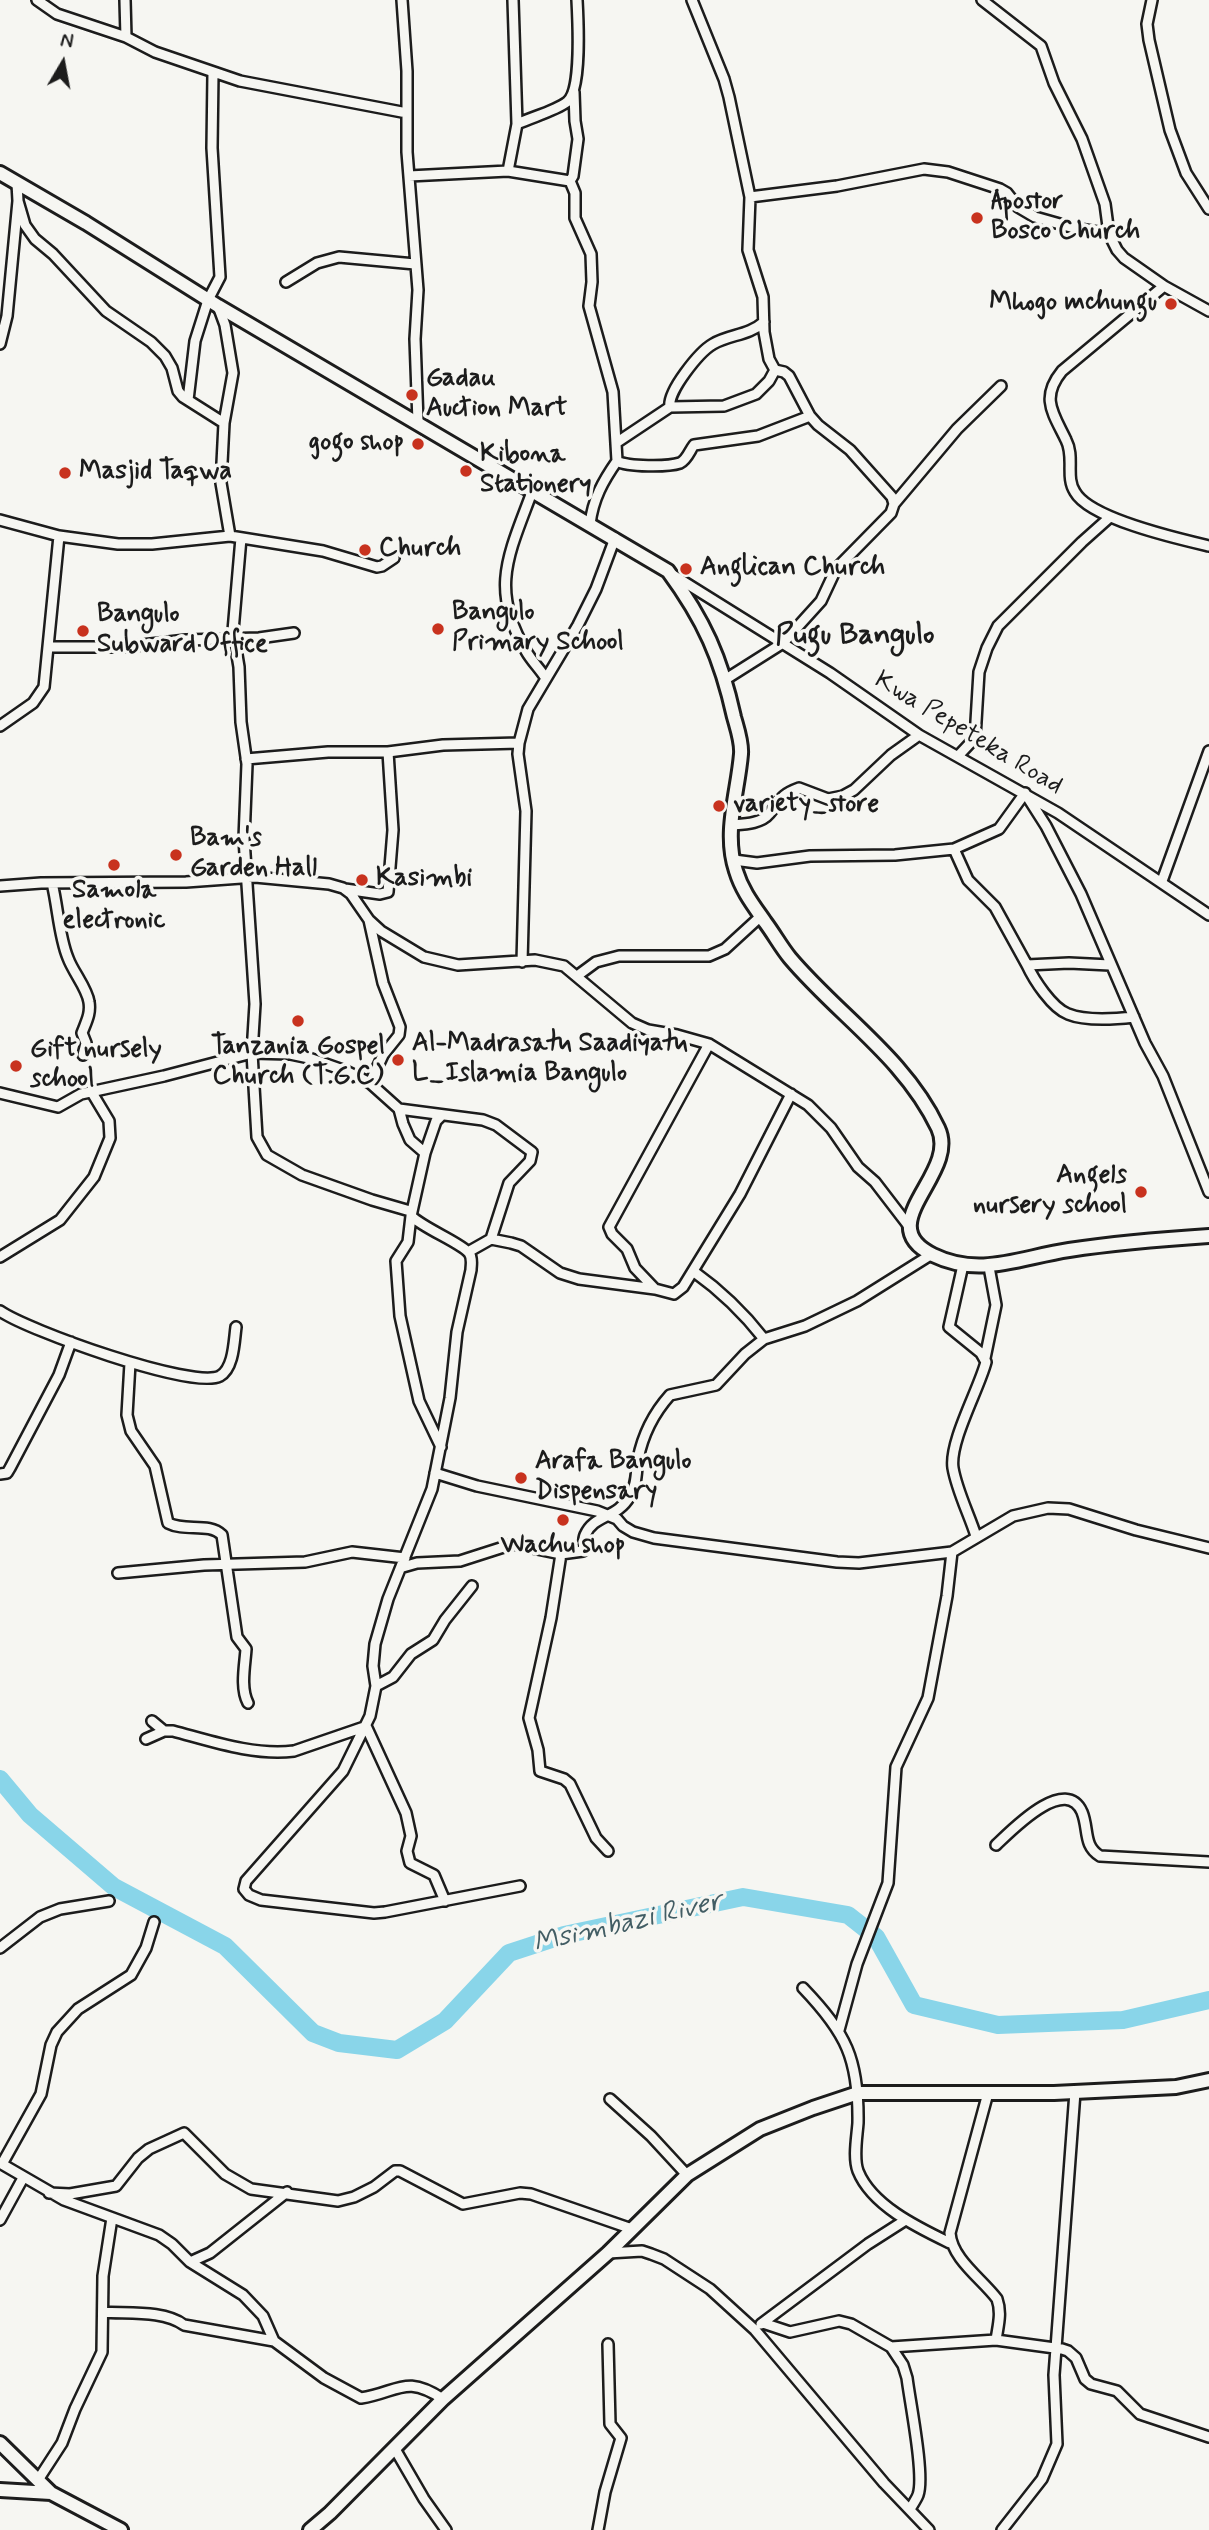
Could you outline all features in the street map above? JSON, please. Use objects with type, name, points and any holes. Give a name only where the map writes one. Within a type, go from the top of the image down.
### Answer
[{"type":"street","points":[[37,0],[57,15],[126,37],[155,52],[213,73],[280,90],[407,113]]},
{"type":"street","points":[[125,0],[126,37]]},
{"type":"street","points":[[402,0],[407,71],[409,176],[418,290],[415,339],[418,422]]},
{"type":"street","points":[[508,171],[517,124],[513,0]]},
{"type":"street","points":[[570,181],[578,139],[574,92],[579,54],[577,0]]},
{"type":"street","points":[[692,0],[727,85],[750,197],[748,250],[763,297],[769,359],[775,370],[789,376],[810,416],[861,462],[894,504]]},
{"type":"street","points":[[982,0],[1041,46],[1054,83],[1074,121],[1105,204],[1109,234],[1124,258],[1164,286],[1209,311]]},
{"type":"street","points":[[1152,0],[1147,24],[1149,40],[1170,130],[1186,173],[1209,209]]},
{"type":"street","points":[[188,400],[195,341],[213,303],[220,269],[212,148],[213,73]]},
{"type":"street","points":[[517,124],[569,101],[574,92]]},
{"type":"street","points":[[750,197],[837,186],[924,169],[948,172],[1000,189],[1007,193],[1018,207],[1035,217],[1109,234]]},
{"type":"street","points":[[409,176],[508,171],[570,181]]},
{"type":"street","points":[[0,173],[86,223],[213,303],[668,571],[713,645],[726,678],[741,750],[731,824],[734,860],[746,895],[790,957],[911,1083],[938,1128],[941,1154],[908,1225]]},
{"type":"street","points":[[570,181],[575,193],[575,218],[592,254],[589,306],[613,392],[617,443],[617,461],[595,499],[590,524]]},
{"type":"street","points":[[0,344],[7,316],[18,201],[17,183]]},
{"type":"street","points":[[18,201],[25,225],[35,239],[53,254],[90,297],[151,342],[165,356],[172,368],[178,391],[224,423]]},
{"type":"street","points":[[286,282],[317,263],[339,257],[415,264]]},
{"type":"street","points":[[1164,286],[1062,371],[1051,388],[1050,407],[1070,448],[1070,477],[1075,493],[1081,499],[1110,517],[1209,546]]},
{"type":"street","points":[[213,303],[225,325],[233,373],[224,423],[221,483],[230,536]]},
{"type":"street","points":[[670,407],[671,395],[691,365],[710,345],[747,334],[764,322]]},
{"type":"street","points":[[617,443],[670,407],[733,404],[763,388],[775,370]]},
{"type":"street","points":[[726,678],[783,643],[821,601],[836,569],[891,513],[894,504],[957,429],[1001,386]]},
{"type":"street","points":[[617,461],[632,465],[678,464],[685,460],[694,445],[758,436],[810,416]]},
{"type":"street","points":[[532,492],[512,548],[505,577],[505,597],[507,610],[522,644],[545,677]]},
{"type":"street","points":[[959,755],[975,738],[979,672],[986,648],[998,626],[1110,517]]},
{"type":"street","points":[[0,520],[60,536],[118,544],[152,544],[230,536],[323,551],[377,567],[394,558]]},
{"type":"street","points":[[0,726],[33,703],[47,679],[60,536]]},
{"type":"street","points":[[241,538],[233,640],[239,667],[241,722],[246,759],[246,878],[255,1004],[252,1053],[257,1137],[267,1155],[314,1180],[411,1213],[426,1228],[468,1252],[472,1260],[457,1332],[450,1398],[432,1489],[388,1599],[375,1644],[373,1666],[376,1686],[370,1716],[343,1771],[246,1881],[246,1892],[261,1900],[374,1913],[520,1886]]},
{"type":"street","points":[[522,962],[526,811],[518,754],[519,743],[528,709],[596,589],[615,538]]},
{"type":"street","name":"Kwa Pepeteka Road","points":[[668,571],[783,643],[919,735],[1025,793],[1162,881],[1209,915]]},
{"type":"street","points":[[50,647],[124,647],[294,633]]},
{"type":"street","points":[[731,824],[746,824],[762,819],[780,798],[799,788],[828,799],[843,796],[854,790],[891,755],[919,735]]},
{"type":"street","points":[[246,759],[328,752],[388,752],[443,744],[519,743]]},
{"type":"street","points":[[1162,881],[1209,751]]},
{"type":"street","points":[[0,886],[186,882],[267,877],[329,884],[380,894],[388,892],[393,820],[388,752]]},
{"type":"street","points":[[734,860],[757,863],[810,856],[895,855],[954,849],[999,829],[1025,793],[1069,869],[1110,965],[1205,1166],[1209,1192]]},
{"type":"street","points":[[954,849],[968,880],[995,906],[1040,987],[1067,1014],[1115,1019],[1134,1017]]},
{"type":"street","points":[[52,883],[65,950],[89,999],[88,1022],[82,1033],[86,1043],[83,1055]]},
{"type":"street","points":[[343,888],[381,931],[424,957],[458,965],[547,961],[564,967],[632,1023],[648,1030],[709,1044],[791,1094],[831,1128],[858,1167],[875,1182],[908,1225],[910,1234],[932,1254],[963,1265],[989,1266],[1069,1250],[1209,1236]]},
{"type":"street","points":[[577,975],[596,962],[619,956],[709,956],[725,949],[761,916]]},
{"type":"street","points":[[369,920],[383,983],[400,1027],[399,1035],[383,1055],[370,1083]]},
{"type":"street","points":[[1027,965],[1110,965]]},
{"type":"street","points":[[655,1289],[633,1265],[627,1249],[608,1227],[709,1044]]},
{"type":"street","points":[[0,1093],[58,1107],[75,1096],[91,1091],[164,1076],[252,1053],[290,1054],[309,1058],[370,1083],[399,1109],[490,1122],[532,1152],[530,1161],[509,1183],[491,1239]]},
{"type":"street","points":[[0,1257],[60,1220],[94,1177],[110,1138],[109,1121],[91,1091]]},
{"type":"street","points":[[468,1252],[491,1239],[522,1246],[561,1273],[570,1276],[674,1294],[683,1287],[740,1194],[791,1094]]},
{"type":"street","points":[[399,1109],[402,1124],[410,1140],[425,1153]]},
{"type":"street","points":[[441,1116],[436,1121],[425,1153],[411,1213],[408,1242],[396,1261],[400,1316],[419,1401],[441,1447]]},
{"type":"street","points":[[118,1573],[226,1564],[305,1562],[352,1552],[404,1563],[460,1561],[513,1544],[561,1554],[583,1550],[584,1535],[597,1521],[621,1509],[634,1489],[640,1451],[649,1423],[664,1402],[676,1393],[716,1385],[745,1354],[764,1339],[805,1326],[857,1301],[932,1254]]},
{"type":"street","points":[[963,1265],[949,1327],[985,1358]]},
{"type":"street","points":[[976,1536],[953,1466],[953,1458],[969,1405],[985,1366],[996,1305],[989,1266]]},
{"type":"street","points":[[693,1271],[736,1306],[764,1339]]},
{"type":"street","points":[[0,1311],[71,1342],[130,1363],[197,1378],[219,1377],[229,1365],[236,1327]]},
{"type":"street","points":[[0,1474],[7,1473],[10,1468],[58,1375],[71,1342]]},
{"type":"street","points":[[130,1363],[127,1415],[131,1431],[155,1466],[168,1523],[182,1528],[205,1528],[220,1532],[237,1637],[246,1649],[244,1677],[248,1703]]},
{"type":"street","points":[[435,1473],[477,1486],[574,1505],[609,1515],[633,1532],[667,1541],[837,1562],[859,1563],[952,1552],[1013,1516],[1048,1508],[1059,1508],[1209,1548]]},
{"type":"street","points":[[839,2030],[857,1965],[888,1883],[896,1767],[928,1698],[952,1552]]},
{"type":"street","points":[[561,1554],[551,1618],[531,1706],[530,1724],[538,1750],[540,1771],[564,1779],[570,1784],[596,1838],[608,1851]]},
{"type":"street","points":[[376,1686],[393,1677],[411,1654],[433,1640],[472,1586]]},
{"type":"street","points":[[152,1721],[164,1731],[236,1747],[289,1752],[366,1726]]},
{"type":"street","points":[[366,1726],[406,1813],[411,1836],[408,1859],[410,1863],[434,1875],[445,1901]]},
{"type":"street","points":[[146,1740],[164,1731]]},
{"type":"street","points":[[996,1844],[1043,1804],[1061,1801],[1070,1802],[1082,1811],[1089,1847],[1100,1856],[1209,1862]]},
{"type":"street","points":[[0,1948],[40,1917],[60,1909],[109,1901]]},
{"type":"street","points":[[154,1922],[146,1948],[131,1975],[78,2009],[57,2032],[51,2045],[41,2094],[1,2164],[49,2193],[159,2235],[190,2262],[243,2295],[263,2316],[274,2341]]},
{"type":"street","points":[[803,1988],[839,2030],[850,2054],[858,2093],[857,2169],[864,2182],[904,2221],[950,2243],[958,2256],[997,2299],[1000,2317],[996,2340]]},
{"type":"street","points":[[310,2530],[443,2399],[608,2253],[687,2175],[760,2129],[858,2093],[1075,2092],[1176,2087],[1209,2080]]},
{"type":"street","points":[[1002,2530],[1042,2479],[1057,2444],[1054,2375],[1075,2092]]},
{"type":"street","points":[[950,2243],[951,2224],[965,2183],[988,2093]]},
{"type":"street","points":[[610,2099],[651,2136],[687,2175]]},
{"type":"street","points":[[49,2193],[70,2194],[116,2186],[138,2158],[149,2149],[184,2133],[210,2161],[243,2186],[338,2201],[355,2197],[395,2171],[400,2171],[463,2204],[520,2193],[531,2194],[632,2229]]},
{"type":"street","points":[[1,2214],[23,2178]]},
{"type":"street","points":[[190,2262],[210,2253],[287,2192]]},
{"type":"street","points":[[38,2480],[62,2443],[103,2345],[103,2276],[112,2218]]},
{"type":"street","points":[[755,2330],[868,2244],[904,2221]]},
{"type":"street","points":[[608,2253],[642,2251],[664,2259],[710,2289],[755,2330],[884,2483],[929,2530]]},
{"type":"street","points":[[103,2312],[151,2315],[178,2320],[184,2325],[274,2341],[324,2378],[361,2398],[414,2385],[428,2389],[443,2399]]},
{"type":"street","points":[[763,2323],[790,2332],[843,2322],[891,2347],[903,2365],[907,2378],[918,2464],[920,2486],[918,2496],[910,2509]]},
{"type":"street","points":[[891,2347],[996,2340],[1056,2349],[1073,2354],[1085,2379],[1091,2384],[1117,2391],[1140,2414],[1209,2437]]},
{"type":"street","points":[[598,2530],[605,2492],[621,2438],[610,2420],[608,2344]]},
{"type":"street","points":[[0,2444],[51,2493],[121,2530]]},
{"type":"street","points":[[395,2449],[446,2530]]},
{"type":"street","points":[[0,2490],[51,2493]]},
{"type":"waterway","name":"Msimbazi River","points":[[0,1779],[30,1815],[114,1887],[225,1946],[313,2033],[339,2043],[397,2050],[445,2021],[509,1953],[564,1935],[743,1897],[848,1915],[876,1937],[914,2005],[998,2025],[1123,2020],[1209,2000]]},
{"type":"place","name":"Apostor Bosco Church","points":[[977,218]]},
{"type":"place","name":"Mhogo mchungu","points":[[1171,304]]},
{"type":"place","name":"Gadau Auction Mart","points":[[412,395]]},
{"type":"place","name":"gogo shop","points":[[418,444]]},
{"type":"place","name":"Kibona Stationery","points":[[466,471]]},
{"type":"place","name":"Masjid Taqwa","points":[[65,473]]},
{"type":"place","name":"Church","points":[[365,550]]},
{"type":"place","name":"Anglican Church","points":[[686,569]]},
{"type":"place","name":"Bangulo Primary School","points":[[438,629]]},
{"type":"place","name":"Bangulo Subward Office","points":[[83,631]]},
{"type":"place","name":"variety_store","points":[[719,806]]},
{"type":"place","name":"Bam's Garden Hall","points":[[176,855]]},
{"type":"place","name":"Samola electronic","points":[[114,865]]},
{"type":"place","name":"Kasimbi","points":[[362,880]]},
{"type":"place","name":"Tanzania Gospel Church (T.G.C)","points":[[298,1021]]},
{"type":"place","name":"Al-Madrasatu Saadiyatu L_Islamia Bangulo","points":[[398,1060]]},
{"type":"place","name":"Gift nursely school","points":[[16,1066]]},
{"type":"place","name":"Angels nursery school","points":[[1141,1192]]},
{"type":"place","name":"Arafa Bangulo Dispensary","points":[[521,1478]]},
{"type":"place","name":"Wachu shop","points":[[563,1520]]},
{"type":"district","name":"Pugu Bangulo","points":[[855,637]]}]
